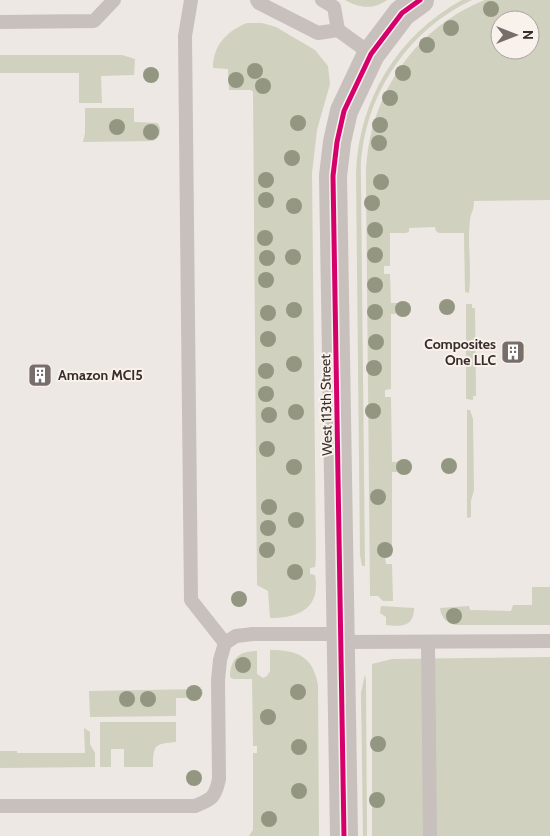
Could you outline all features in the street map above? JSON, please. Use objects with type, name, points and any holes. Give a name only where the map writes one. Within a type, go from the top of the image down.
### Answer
[{"type":"street","name":"West 113th Street","points":[[344,836],[333,176],[337,142],[344,111],[371,54],[402,13],[420,0]]},
{"type":"lane","points":[[0,22],[94,21],[114,0]]},
{"type":"lane","points":[[191,0],[185,44],[191,600],[226,643]]},
{"type":"lane","points":[[257,0],[259,3],[318,33],[338,30]]},
{"type":"lane","points":[[322,0],[334,7],[338,30],[371,54]]},
{"type":"lane","points":[[0,806],[195,806],[208,801],[216,792],[219,779],[218,680],[220,660],[226,643],[236,636],[253,634],[428,642],[550,641]]},
{"type":"lane","points":[[428,642],[430,836]]},
{"type":"green space","points":[[345,0],[387,0],[371,7],[366,7],[355,5]]},
{"type":"green space","points":[[462,0],[472,0],[450,12],[431,26],[413,43],[384,83],[374,105],[362,152],[365,566],[362,566],[360,555],[356,173],[359,146],[365,120],[374,95],[386,72],[418,32]]},
{"type":"green space","points":[[485,0],[550,0],[550,200],[474,201],[469,229],[469,293],[465,292],[464,233],[439,233],[435,227],[409,228],[409,232],[406,233],[390,233],[390,266],[384,266],[384,274],[390,274],[391,303],[406,303],[411,309],[406,313],[391,314],[391,389],[385,390],[385,397],[391,397],[392,462],[408,462],[412,465],[412,468],[408,472],[392,472],[392,556],[385,557],[386,564],[392,564],[393,601],[383,601],[378,596],[370,596],[366,179],[368,150],[374,123],[384,96],[398,72],[415,49],[435,29],[459,13]]},
{"type":"green space","points":[[247,23],[262,23],[276,27],[315,50],[328,66],[330,84],[317,130],[312,173],[316,557],[315,567],[310,568],[310,574],[315,575],[316,586],[315,596],[306,609],[281,618],[270,618],[268,591],[257,585],[253,92],[251,90],[229,90],[228,69],[213,68],[216,52],[222,40],[233,30]]},
{"type":"green space","points":[[0,55],[122,55],[135,59],[134,75],[101,76],[102,103],[79,103],[79,73],[0,73]]},
{"type":"green space","points":[[85,108],[134,108],[134,122],[157,123],[160,133],[153,141],[83,142]]},
{"type":"green space","points":[[466,304],[472,304],[472,308],[475,308],[476,396],[473,396],[473,400],[466,399]]},
{"type":"green space","points":[[467,410],[470,410],[473,419],[474,490],[471,501],[471,517],[467,518]]},
{"type":"green space","points":[[532,587],[550,587],[550,625],[455,625],[443,617],[440,608],[469,606],[470,610],[511,611],[513,605],[532,605]]},
{"type":"green space","points":[[381,606],[414,608],[412,619],[401,626],[386,625],[386,617],[380,613]]},
{"type":"green space","points":[[270,650],[296,653],[308,661],[316,675],[318,685],[319,836],[249,836],[253,830],[253,753],[257,753],[257,746],[253,746],[252,679],[233,679],[230,677],[230,671],[234,661],[241,654],[257,651],[257,674],[263,678],[267,676],[270,671]]},
{"type":"green space","points":[[550,657],[550,836],[372,836],[372,664],[392,659]]},
{"type":"green space","points":[[365,674],[367,836],[363,836],[361,693]]},
{"type":"green space","points":[[202,689],[203,694],[200,698],[176,698],[176,716],[90,717],[89,691]]},
{"type":"green space","points":[[100,722],[176,722],[176,742],[157,747],[154,754],[153,767],[124,767],[124,749],[111,749],[111,767],[100,767]]},
{"type":"green space","points":[[84,728],[90,732],[90,744],[95,753],[95,767],[0,768],[0,751],[17,751],[17,753],[85,753]]},
{"type":"cycle path","points":[[344,836],[333,176],[337,142],[344,111],[371,54],[402,13],[420,0]]},
{"type":"place","name":"Composites One LLC","points":[[513,352]]},
{"type":"place","name":"Amazon MCI5","points":[[40,375]]}]
